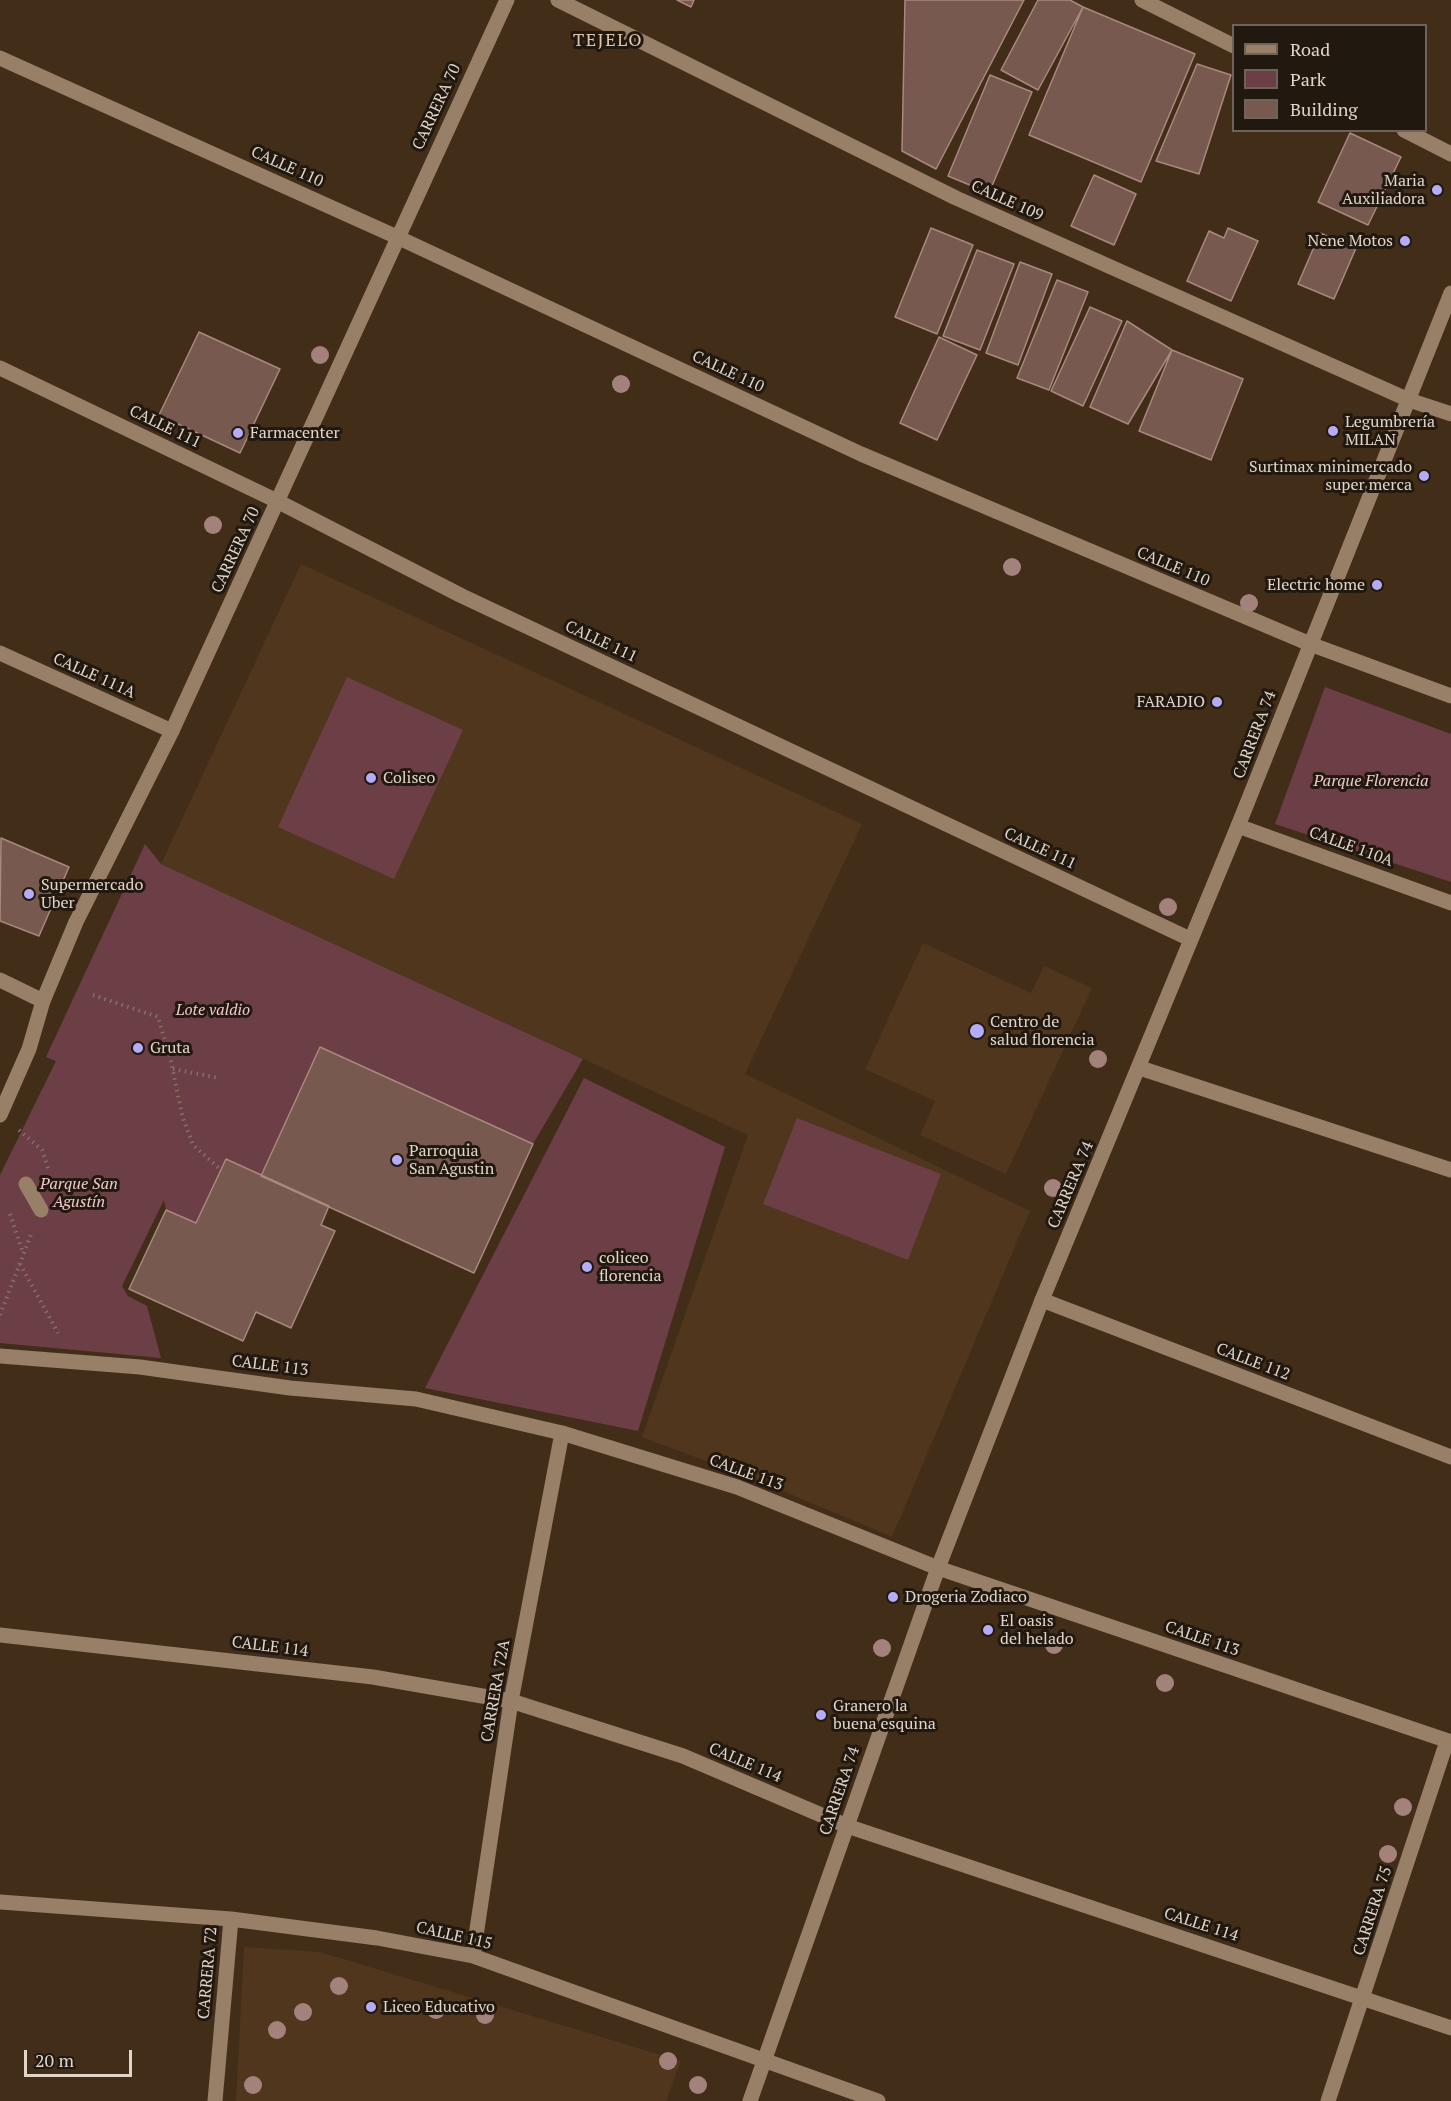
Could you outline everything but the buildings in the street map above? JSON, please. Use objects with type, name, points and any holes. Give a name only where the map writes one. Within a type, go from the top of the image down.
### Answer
[{"type":"street","name":"CARRERA 70","points":[[0,1115],[29,1049],[43,1000],[76,922],[172,731],[507,0]]},
{"type":"street","name":"CALLE 109","points":[[558,0],[956,198],[1410,400],[1451,414]]},
{"type":"street","points":[[1142,0],[1232,45]]},
{"type":"street","name":"CALLE 110","points":[[0,58],[398,237],[861,454],[1310,645],[1451,696]]},
{"type":"street","points":[[1408,132],[1451,154]]},
{"type":"street","name":"CARRERA 74","points":[[750,2101],[938,1568],[1042,1300],[1140,1068],[1451,293]]},
{"type":"street","name":"CALLE 111","points":[[0,368],[277,501],[462,596],[1190,939]]},
{"type":"street","name":"CALLE 111A","points":[[0,653],[172,731]]},
{"type":"street","name":"CALLE 110A","points":[[1238,826],[1451,903]]},
{"type":"street","points":[[0,980],[43,1000]]},
{"type":"street","points":[[1140,1068],[1451,1170]]},
{"type":"street","points":[[26,1184],[41,1210]]},
{"type":"street","name":"CALLE 112","points":[[1042,1300],[1451,1457]]},
{"type":"street","name":"CALLE 113","points":[[0,1356],[140,1367],[290,1388],[416,1399],[562,1433],[737,1487],[938,1568],[1450,1738]]},
{"type":"street","name":"CARRERA 72A","points":[[473,1956],[511,1701],[562,1433]]},
{"type":"street","name":"CALLE 114","points":[[0,1635],[373,1677],[511,1701],[683,1756],[847,1826],[1451,2028]]},
{"type":"street","name":"CARRERA 75","points":[[1328,2101],[1450,1738]]},
{"type":"street","name":"CALLE 115","points":[[0,1902],[231,1919],[377,1938],[473,1956],[878,2101]]},
{"type":"street","name":"CARRERA 72","points":[[215,2101],[231,1919]]},
{"type":"path","points":[[93,995],[158,1017],[173,1069],[182,1115],[193,1145],[220,1170]]},
{"type":"path","points":[[173,1069],[219,1078]]},
{"type":"path","points":[[9,1209],[23,1254]]},
{"type":"path","points":[[0,1316],[41,1210]]},
{"type":"path","points":[[19,1263],[62,1341]]},
{"type":"shaded area","points":[[301,564],[862,824],[745,1074],[1030,1211],[892,1537],[764,1483],[642,1437],[748,1135],[161,864]]},
{"type":"shaded area","name":"Centro de salud florencia","points":[[923,943],[1031,993],[1044,966],[1092,988],[1006,1174],[920,1135],[935,1101],[865,1069]]},
{"type":"shaded area","name":"Liceo Educativo","points":[[244,1947],[320,1952],[681,2061],[666,2101],[236,2101]]},
{"type":"green space","name":"Coliseo","points":[[347,677],[463,730],[394,879],[278,827]]},
{"type":"green space","name":"Parque Florencia","points":[[1325,687],[1451,734],[1451,882],[1275,824]]},
{"type":"green space","name":"Lote valdio","points":[[145,844],[161,864],[583,1059],[533,1144],[320,1048],[261,1176],[221,1170],[196,1223],[166,1210],[164,1200],[122,1286],[128,1296],[147,1306],[161,1358],[0,1343],[0,1175],[56,1061],[46,1057]]},
{"type":"green space","name":"coliceo florencia","points":[[584,1078],[725,1147],[638,1431],[425,1388]]},
{"type":"green space","points":[[797,1118],[941,1174],[908,1260],[763,1204]]},
{"type":"place","name":"Maria Auxiliadora","points":[[1437,190]]},
{"type":"place","name":"Nene Motos","points":[[1405,241]]},
{"type":"place","name":"Legumbrería MILAN","points":[[1333,431]]},
{"type":"place","name":"Farmacenter","points":[[238,433]]},
{"type":"place","name":"Surtimax minimercado super merca","points":[[1424,476]]},
{"type":"place","name":"Electric home","points":[[1377,585]]},
{"type":"place","name":"FARADIO","points":[[1217,702]]},
{"type":"place","name":"Coliseo","points":[[371,778]]},
{"type":"place","name":"Supermercado Uber","points":[[29,894]]},
{"type":"place","name":"Centro de salud florencia","points":[[977,1031]]},
{"type":"place","name":"Gruta","points":[[138,1048]]},
{"type":"place","name":"Parroquia San Agustin","points":[[397,1160]]},
{"type":"place","name":"coliceo florencia","points":[[587,1267]]},
{"type":"place","name":"Drogeria Zodiaco","points":[[893,1597]]},
{"type":"place","name":"El oasis del helado","points":[[988,1630]]},
{"type":"place","name":"Granero la buena esquina","points":[[821,1715]]},
{"type":"place","name":"Liceo Educativo","points":[[371,2007]]},
{"type":"district","name":"TEJELO","points":[[608,41]]},
{"type":"park label","name":"Parque San Agustín","points":[[79,1193]]}]
